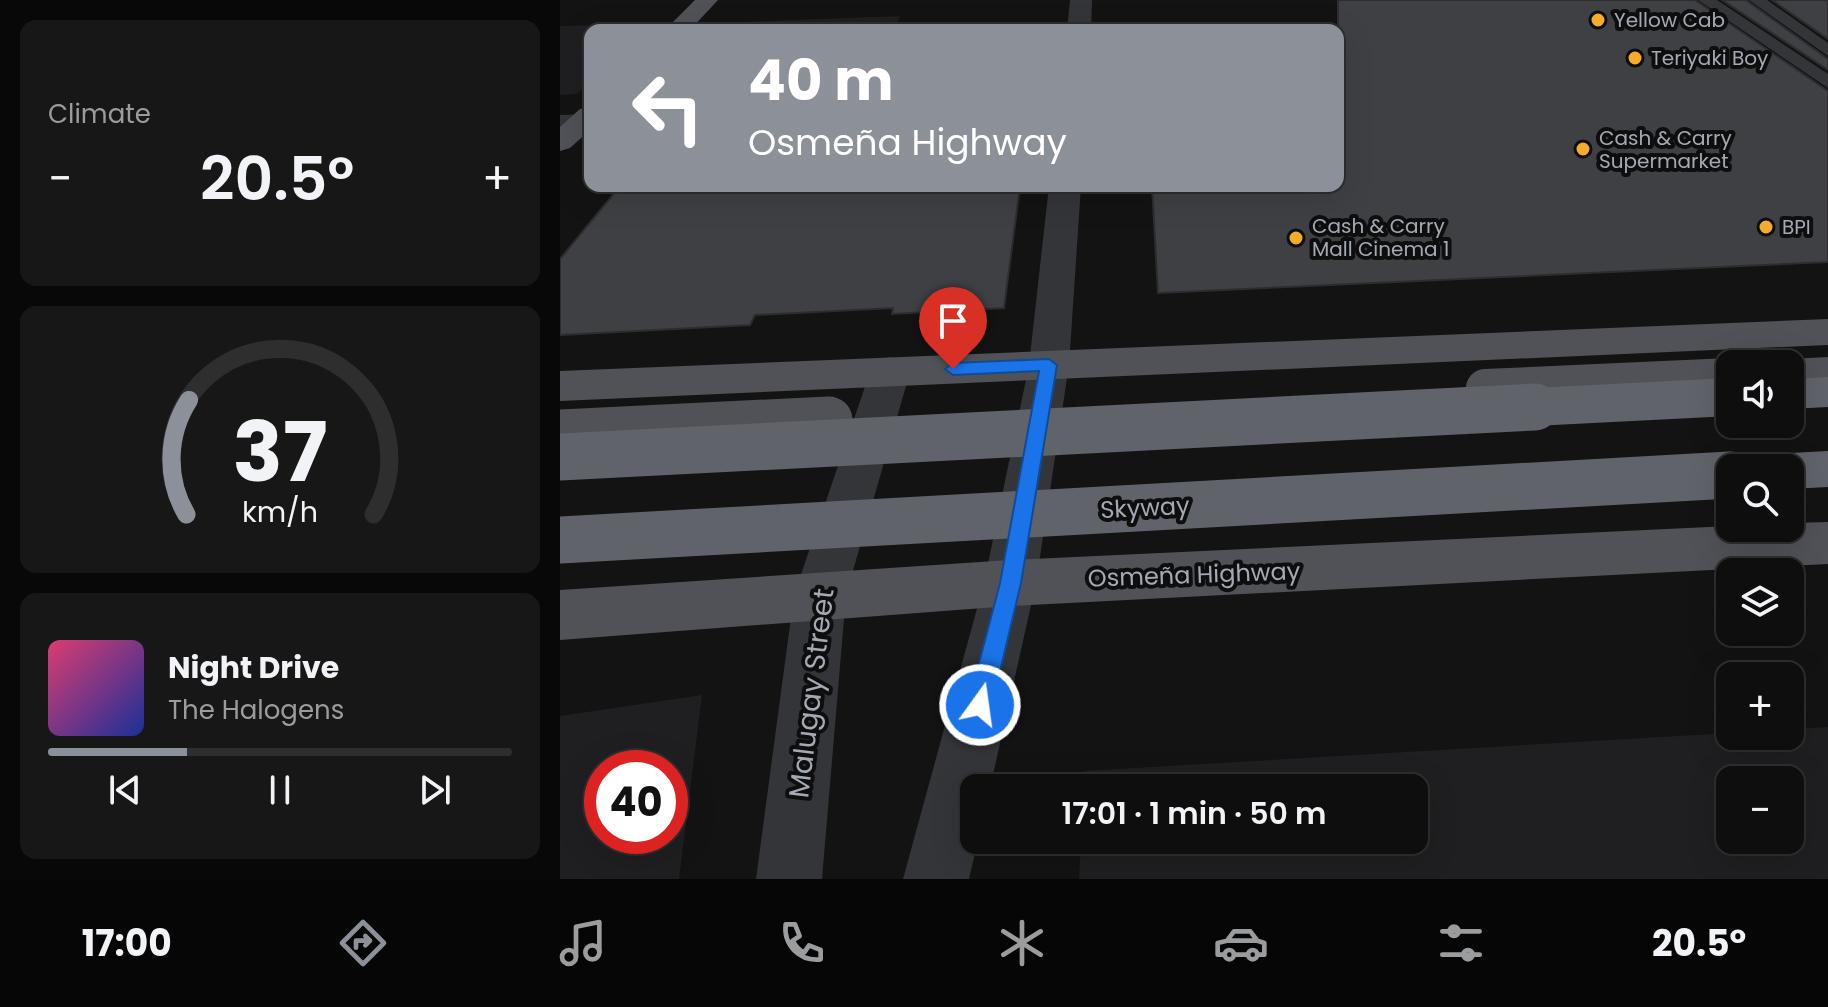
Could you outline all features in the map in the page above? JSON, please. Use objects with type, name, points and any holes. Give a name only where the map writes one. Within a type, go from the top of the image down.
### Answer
[{"type":"highway","points":[[1804,393],[1828,392]]},
{"type":"highway","points":[[560,457],[1716,398]]},
{"type":"highway","points":[[1804,470],[1828,469]]},
{"type":"highway","name":"Skyway","points":[[560,540],[1716,476]]},
{"type":"main road","points":[[683,24],[707,0]]},
{"type":"main road","points":[[560,142],[581,119]]},
{"type":"main road","points":[[560,386],[1828,332]]},
{"type":"main road","points":[[1804,373],[1828,372]]},
{"type":"main road","points":[[560,433],[1716,378]]},
{"type":"main road","points":[[1804,487],[1828,486]]},
{"type":"main road","name":"Osmeña Highway","points":[[560,558],[1716,493]]},
{"type":"main road","name":"Osmeña Highway","points":[[560,615],[1010,583],[1828,543]]},
{"type":"street","points":[[1079,24],[1081,0]]},
{"type":"street","points":[[936,879],[1010,583],[1049,365],[1064,192]]},
{"type":"street","name":"Malugay Street","points":[[789,879],[820,595],[890,372]]},
{"type":"lane","points":[[1706,0],[1828,82]]},
{"type":"lane","points":[[1757,0],[1828,51]]},
{"type":"shaded area","points":[[900,16],[897,24],[740,24]]},
{"type":"shaded area","points":[[584,25],[584,88],[577,94],[560,95],[560,26]]},
{"type":"shaded area","points":[[702,695],[688,807],[688,750],[584,750],[584,854],[682,854],[679,879],[560,879],[560,716]]},
{"type":"shaded area","points":[[1828,727],[1828,879],[1079,879],[1080,854],[1428,854],[1428,774],[1084,774],[1084,771],[1716,734],[1716,750],[1804,750],[1804,728]]},
{"type":"building","name":"Cash & Carry Supermarket","points":[[1338,0],[1695,0],[1828,91],[1828,262],[1158,293],[1152,192],[1344,192],[1344,24],[1338,24]]},
{"type":"building","points":[[1722,0],[1746,0],[1828,59],[1828,70]]},
{"type":"building","points":[[1772,0],[1828,0],[1828,39]]},
{"type":"building","points":[[615,192],[1019,192],[1004,308],[892,314],[893,308],[755,315],[750,325],[560,335],[560,259]]},
{"type":"place","name":"Yellow Cab","points":[[1598,20]]},
{"type":"place","name":"Teriyaki Boy","points":[[1635,58]]},
{"type":"place","name":"Cash & Carry Supermarket","points":[[1583,149]]},
{"type":"place","name":"BPI","points":[[1766,227]]},
{"type":"place","name":"Cash & Carry Mall Cinema 1","points":[[1296,238]]},
{"type":"route","points":[[953,369],[1049,365],[1010,583],[980,705]]}]
